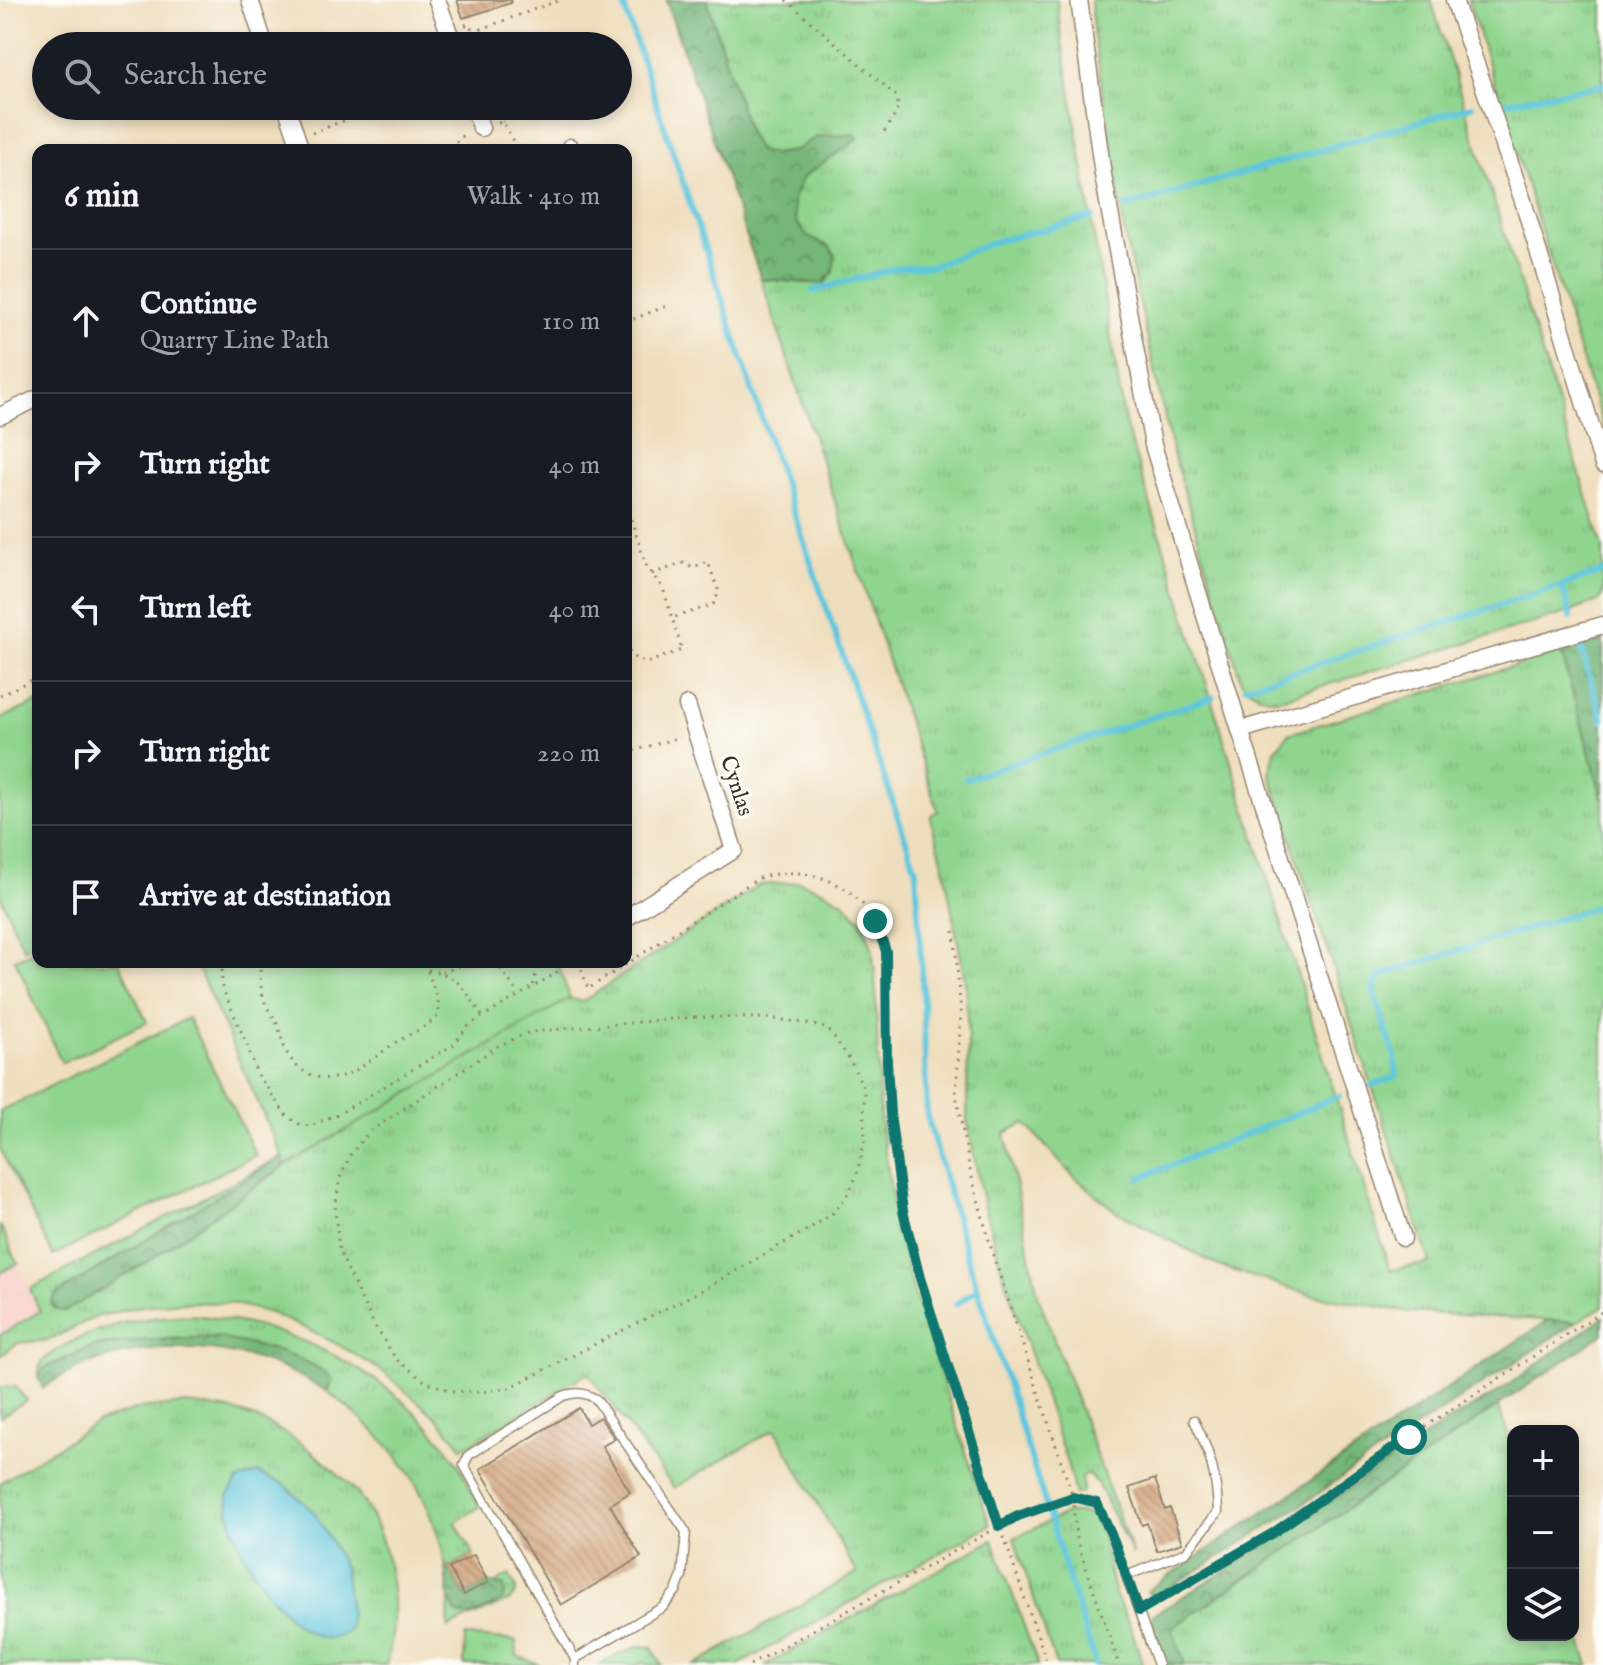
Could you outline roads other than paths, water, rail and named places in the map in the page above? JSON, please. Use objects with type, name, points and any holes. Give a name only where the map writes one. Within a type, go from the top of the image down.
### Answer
[{"type":"street","points":[[437,0],[449,32]]},
{"type":"street","points":[[1079,0],[1103,175],[1153,445],[1240,730],[1403,1238]]},
{"type":"street","points":[[1454,0],[1523,201],[1603,465]]},
{"type":"street","points":[[255,2],[262,32]]},
{"type":"street","points":[[291,120],[299,144]]},
{"type":"street","points":[[478,120],[481,128]]},
{"type":"street","points":[[0,416],[32,401]]},
{"type":"street","points":[[1240,730],[1603,625]]},
{"type":"street","name":"Cynlas","points":[[632,914],[734,850],[687,705]]},
{"type":"lane","points":[[585,1393],[596,1399],[686,1532],[682,1576],[676,1591],[663,1607],[575,1662],[464,1465],[469,1455],[563,1396],[585,1393]]},
{"type":"lane","points":[[1158,1665],[1126,1576],[1186,1552],[1218,1512],[1217,1484],[1207,1447],[1194,1420]]},
{"type":"water","points":[[257,1473],[284,1484],[313,1511],[331,1541],[344,1568],[350,1611],[349,1630],[335,1637],[324,1638],[305,1630],[275,1602],[249,1563],[232,1525],[228,1496],[238,1480]]},
{"type":"waterway","points":[[622,0],[916,870],[927,1116],[966,1252],[1096,1665]]},
{"type":"waterway","points":[[1507,102],[1603,85]]},
{"type":"waterway","points":[[1126,207],[1472,106]]},
{"type":"waterway","points":[[813,291],[900,267],[933,266],[996,241],[1093,217]]},
{"type":"waterway","points":[[1245,687],[1603,572]]},
{"type":"waterway","points":[[1562,586],[1571,617]]},
{"type":"waterway","points":[[1581,649],[1603,720]]},
{"type":"waterway","points":[[966,779],[1213,697]]},
{"type":"waterway","points":[[1371,1085],[1396,1077],[1395,1057],[1373,989],[1381,975],[1603,905]]},
{"type":"waterway","points":[[1140,1178],[1339,1096]]},
{"type":"waterway","points":[[956,1304],[978,1289]]}]
